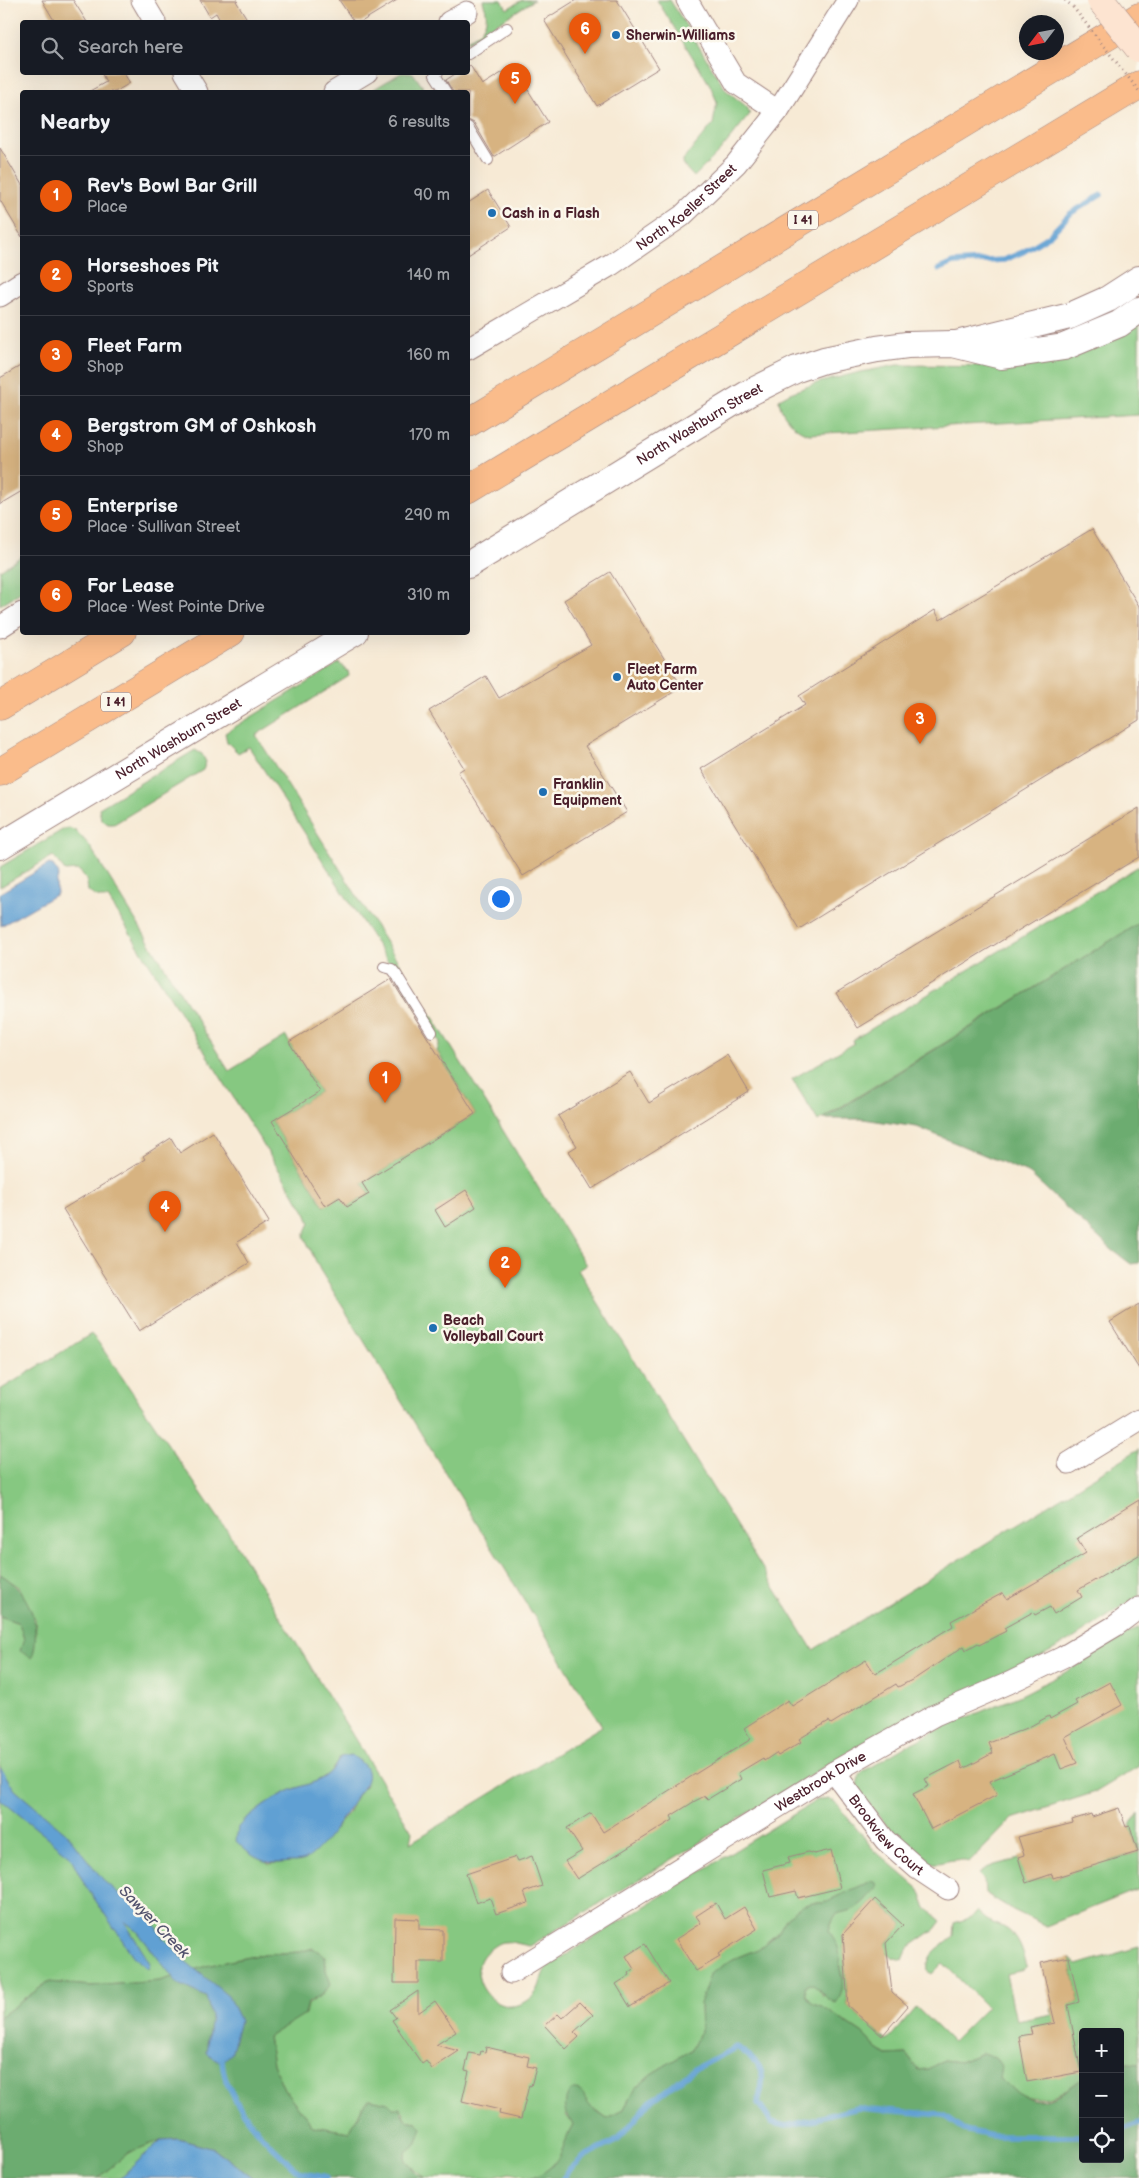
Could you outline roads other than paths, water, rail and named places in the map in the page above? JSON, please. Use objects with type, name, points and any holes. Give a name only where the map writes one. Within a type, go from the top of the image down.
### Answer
[{"type":"highway","name":"I 41","points":[[470,422],[1139,17]]},
{"type":"highway","points":[[470,489],[1139,84]]},
{"type":"highway","points":[[0,706],[117,635]]},
{"type":"highway","name":"I 41","points":[[0,772],[226,635]]},
{"type":"main road","points":[[1101,0],[1139,48]]},
{"type":"street","points":[[142,0],[154,20]]},
{"type":"street","points":[[687,0],[736,83],[778,111]]},
{"type":"street","name":"North Koeller Street","points":[[470,348],[612,265],[682,216],[736,164],[778,111],[850,1]]},
{"type":"street","points":[[187,75],[196,90]]},
{"type":"street","points":[[337,90],[362,75]]},
{"type":"street","name":"North Washburn Street","points":[[470,564],[749,393],[797,369],[824,360],[878,349],[907,345],[953,344],[1070,316],[1108,299],[1139,279]]},
{"type":"street","points":[[0,296],[20,283]]},
{"type":"street","name":"North Washburn Street","points":[[953,344],[1002,356],[1055,349],[1095,335],[1119,324],[1139,310]]},
{"type":"street","points":[[0,627],[20,614]]},
{"type":"street","name":"North Washburn Street","points":[[0,846],[350,635]]},
{"type":"street","points":[[1069,1463],[1139,1420]]},
{"type":"street","name":"Westbrook Drive","points":[[511,1974],[834,1772],[935,1716],[1009,1683],[1063,1656],[1115,1626],[1139,1608]]},
{"type":"street","name":"Brookview Court","points":[[834,1772],[885,1840],[918,1869],[948,1889]]},
{"type":"lane","points":[[470,53],[507,28]]},
{"type":"lane","points":[[435,75],[445,90]]},
{"type":"lane","points":[[470,130],[488,160]]},
{"type":"lane","points":[[384,967],[392,969],[396,974],[432,1032]]},
{"type":"water","points":[[49,864],[53,865],[59,874],[56,883],[57,894],[1,926],[0,893]]},
{"type":"water","points":[[351,1755],[366,1768],[368,1775],[366,1783],[333,1832],[305,1860],[281,1863],[266,1862],[248,1852],[236,1841],[238,1827],[259,1809],[283,1794],[323,1778],[335,1766],[340,1757]]},
{"type":"water","points":[[0,1767],[15,1790],[66,1833],[106,1883],[151,1919],[165,1939],[184,1960],[228,1996],[240,2021],[231,2054],[222,2062],[206,2053],[211,2015],[206,1997],[178,1984],[137,1931],[124,1921],[150,1963],[148,1969],[133,1956],[85,1885],[70,1856],[0,1799]]},
{"type":"water","points":[[178,2139],[214,2149],[253,2178],[120,2178],[161,2140]]},
{"type":"waterway","points":[[939,269],[953,263],[1004,260],[1023,252],[1049,236],[1071,213],[1101,195]]},
{"type":"waterway","name":"Sawyer Creek","points":[[564,2178],[567,2172],[585,2156],[618,2140],[650,2102],[696,2068],[737,2047],[753,2059],[761,2070],[762,2083],[758,2103],[771,2122],[787,2126],[858,2108],[943,2115],[964,2130],[992,2136],[1079,2136]]},
{"type":"waterway","name":"Sawyer Creek","points":[[222,2056],[223,2070],[235,2099],[264,2138],[296,2170],[326,2178]]},
{"type":"waterway","name":"Sawyer Creek","points":[[1124,2129],[1139,2123]]},
{"type":"place","name":"Sherwin-Williams","points":[[616,35]]},
{"type":"place","name":"For Lease","points":[[585,54]]},
{"type":"place","name":"Enterprise","points":[[515,104]]},
{"type":"place","name":"Cash in a Flash","points":[[492,213]]},
{"type":"place","name":"Fleet Farm Auto Center","points":[[617,677]]},
{"type":"place","name":"Fleet Farm","points":[[920,744]]},
{"type":"place","name":"Franklin Equipment","points":[[543,792]]},
{"type":"place","name":"Rev's Bowl Bar Grill","points":[[385,1103]]},
{"type":"place","name":"Bergstrom GM of Oshkosh","points":[[165,1232]]},
{"type":"place","name":"Horseshoes Pit","points":[[505,1288]]},
{"type":"place","name":"Beach Volleyball Court","points":[[433,1328]]}]
